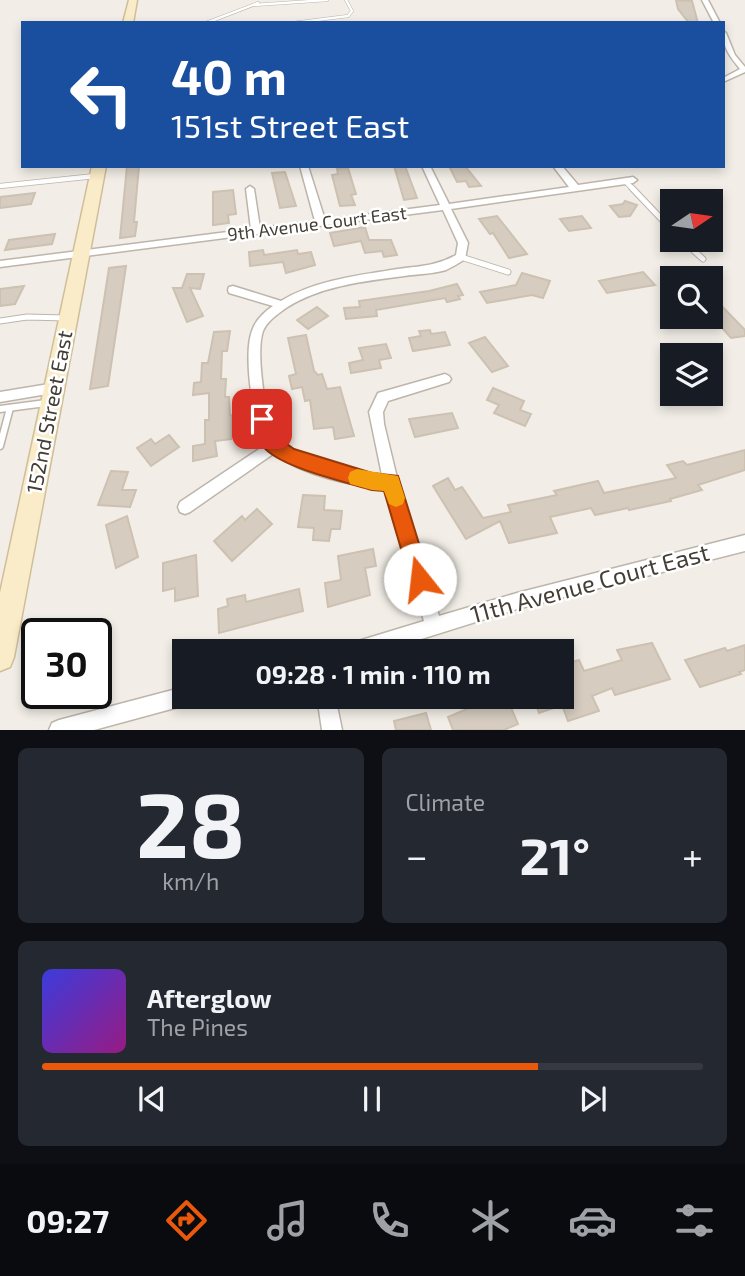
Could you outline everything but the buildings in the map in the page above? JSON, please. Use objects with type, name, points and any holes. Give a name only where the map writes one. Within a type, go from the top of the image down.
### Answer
[{"type":"main road","points":[[128,21],[133,0]]},
{"type":"main road","name":"152nd Street East","points":[[0,657],[7,594],[53,395],[98,171]]},
{"type":"street","points":[[705,0],[716,21]]},
{"type":"street","points":[[725,38],[732,55],[744,69],[741,73],[725,79]]},
{"type":"street","points":[[305,168],[321,224]]},
{"type":"street","points":[[391,482],[372,482],[339,473],[299,459],[274,446],[262,419],[256,352],[257,333],[262,324],[282,305],[316,290],[443,267],[462,255],[463,243],[427,168]]},
{"type":"street","points":[[559,168],[576,189]]},
{"type":"street","name":"9th Avenue Court East","points":[[0,264],[321,224],[629,181]]},
{"type":"street","points":[[250,189],[256,232]]},
{"type":"street","points":[[233,289],[282,305]]},
{"type":"street","points":[[434,627],[391,482],[376,412],[383,397],[445,379]]},
{"type":"street","points":[[0,397],[53,395]]},
{"type":"street","points":[[185,506],[274,446]]},
{"type":"street","name":"11th Avenue Court East","points":[[394,639],[517,601],[745,543]]},
{"type":"street","points":[[59,730],[172,700]]},
{"type":"street","points":[[328,709],[332,730]]},
{"type":"lane","points":[[242,0],[243,9]]},
{"type":"lane","points":[[211,21],[266,0]]},
{"type":"lane","points":[[254,5],[327,0]]},
{"type":"lane","points":[[309,21],[348,16],[352,12],[346,0]]},
{"type":"lane","points":[[0,186],[98,171]]},
{"type":"lane","points":[[629,181],[660,216]]},
{"type":"lane","points":[[695,252],[703,260]]},
{"type":"lane","points":[[462,255],[508,272]]},
{"type":"lane","points":[[0,321],[27,317],[68,318]]},
{"type":"lane","points":[[0,409],[53,395]]},
{"type":"lane","points":[[0,446],[10,408]]},
{"type":"slow traffic","points":[[357,478],[372,482],[391,482],[396,498]]},
{"type":"route","points":[[262,419],[269,441],[288,455],[372,482],[391,482],[420,579]]}]
